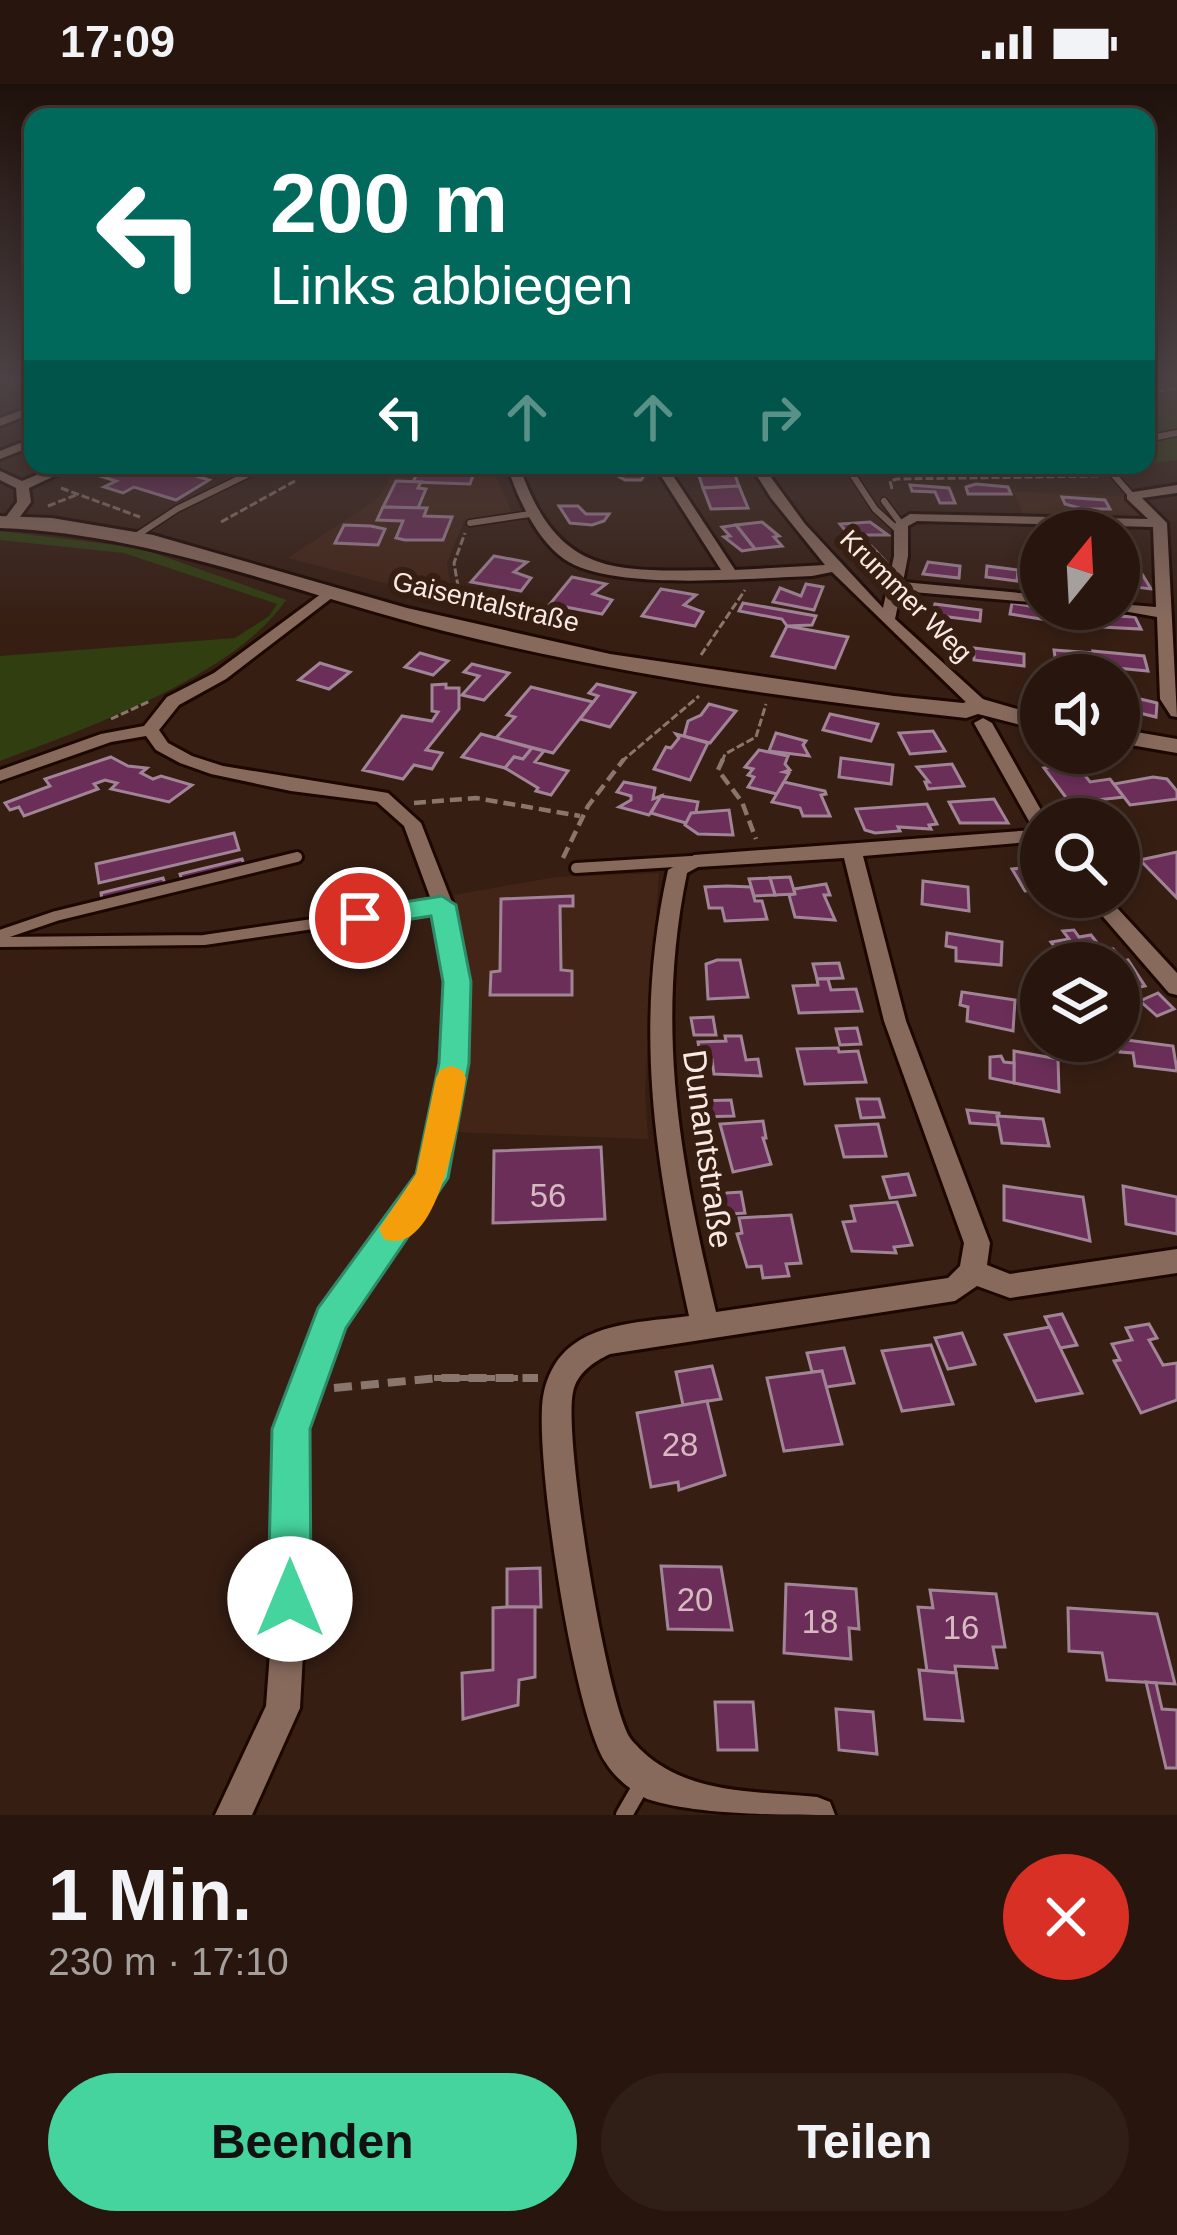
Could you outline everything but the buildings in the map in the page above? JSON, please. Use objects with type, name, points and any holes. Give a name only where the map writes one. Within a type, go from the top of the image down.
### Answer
[{"type":"main road","name":"Gaisentalstraße","points":[[5,522],[146,529],[330,594],[580,655],[781,689],[1020,719]]},
{"type":"main road","points":[[1140,740],[1177,746]]},
{"type":"street","points":[[0,475],[22,486],[51,474]]},
{"type":"street","points":[[518,474],[537,513],[568,556],[585,566],[632,572],[837,567]]},
{"type":"street","points":[[666,474],[729,572]]},
{"type":"street","name":"Krummer Weg","points":[[761,474],[781,507],[982,714],[1026,798]]},
{"type":"street","points":[[5,522],[24,502],[22,486]]},
{"type":"street","points":[[1132,496],[1177,489]]},
{"type":"street","points":[[1132,496],[1160,523],[1171,572],[1166,614],[1172,685],[1168,699],[1177,712]]},
{"type":"street","points":[[888,618],[901,528],[915,517],[1160,523]]},
{"type":"street","points":[[896,586],[1020,597]]},
{"type":"street","points":[[0,776],[107,738],[150,730],[172,701],[220,676],[330,594]]},
{"type":"street","points":[[1140,611],[1166,614]]},
{"type":"street","points":[[150,730],[154,742],[169,755],[227,772],[382,797],[399,807],[412,823],[442,905],[457,982],[455,1043],[431,1178],[331,1320],[291,1429],[290,1599],[283,1708],[232,1815]]},
{"type":"street","points":[[694,861],[1020,838]]},
{"type":"street","points":[[817,1815],[689,1798],[645,1778],[617,1750],[602,1709],[557,1454],[557,1395],[563,1378],[585,1350],[609,1341],[955,1289],[973,1273],[976,1243],[895,1021],[852,851]]},
{"type":"street","name":"Dunantstraße","points":[[694,861],[678,870],[674,885],[660,1039],[663,1113],[705,1325]]},
{"type":"street","points":[[1115,918],[1177,987]]},
{"type":"street","points":[[973,1273],[1010,1286],[1177,1261]]},
{"type":"lane","points":[[146,529],[249,474]]},
{"type":"lane","points":[[852,474],[875,509],[901,528]]},
{"type":"lane","points":[[1114,475],[1132,496]]},
{"type":"lane","points":[[884,500],[901,528]]},
{"type":"lane","points":[[470,523],[537,513]]},
{"type":"lane","points":[[0,939],[56,916],[297,856]]},
{"type":"lane","points":[[576,868],[694,861]]},
{"type":"lane","points":[[0,939],[204,940],[442,905]]},
{"type":"lane","points":[[624,1815],[645,1778]]},
{"type":"path","points":[[897,479],[1114,475]]},
{"type":"path","points":[[40,479],[146,529]]},
{"type":"path","points":[[221,522],[295,481]]},
{"type":"path","points":[[470,523],[454,562],[462,613],[470,614]]},
{"type":"path","points":[[698,660],[757,572]]},
{"type":"path","points":[[576,868],[559,869],[580,816],[628,749],[701,694],[714,696]]},
{"type":"path","points":[[762,856],[742,802],[718,770],[725,754],[756,737],[769,696]]},
{"type":"path","points":[[99,724],[155,698]]},
{"type":"path","points":[[399,807],[432,799],[515,802],[580,816]]},
{"type":"path","points":[[305,1391],[438,1378],[563,1378]]},
{"type":"shaded area","points":[[394,474],[495,474],[513,515],[464,521],[447,563],[453,601],[288,558],[376,500]]},
{"type":"shaded area","points":[[1014,492],[1128,496],[1154,521],[1140,520],[1140,510],[1022,510]]},
{"type":"shaded area","points":[[659,873],[645,1090],[648,1139],[453,1132],[465,1062],[470,983],[454,895],[556,877]]},
{"type":"green space","points":[[0,531],[140,548],[286,600],[232,653],[195,676],[114,716],[0,761],[0,656],[235,638],[269,616],[277,604],[124,553],[0,540]]},
{"type":"slow traffic","points":[[396,1229],[431,1178],[451,1078]]},
{"type":"route","points":[[290,1599],[291,1429],[331,1320],[431,1178],[454,1063],[457,982],[442,905],[360,918]]}]
